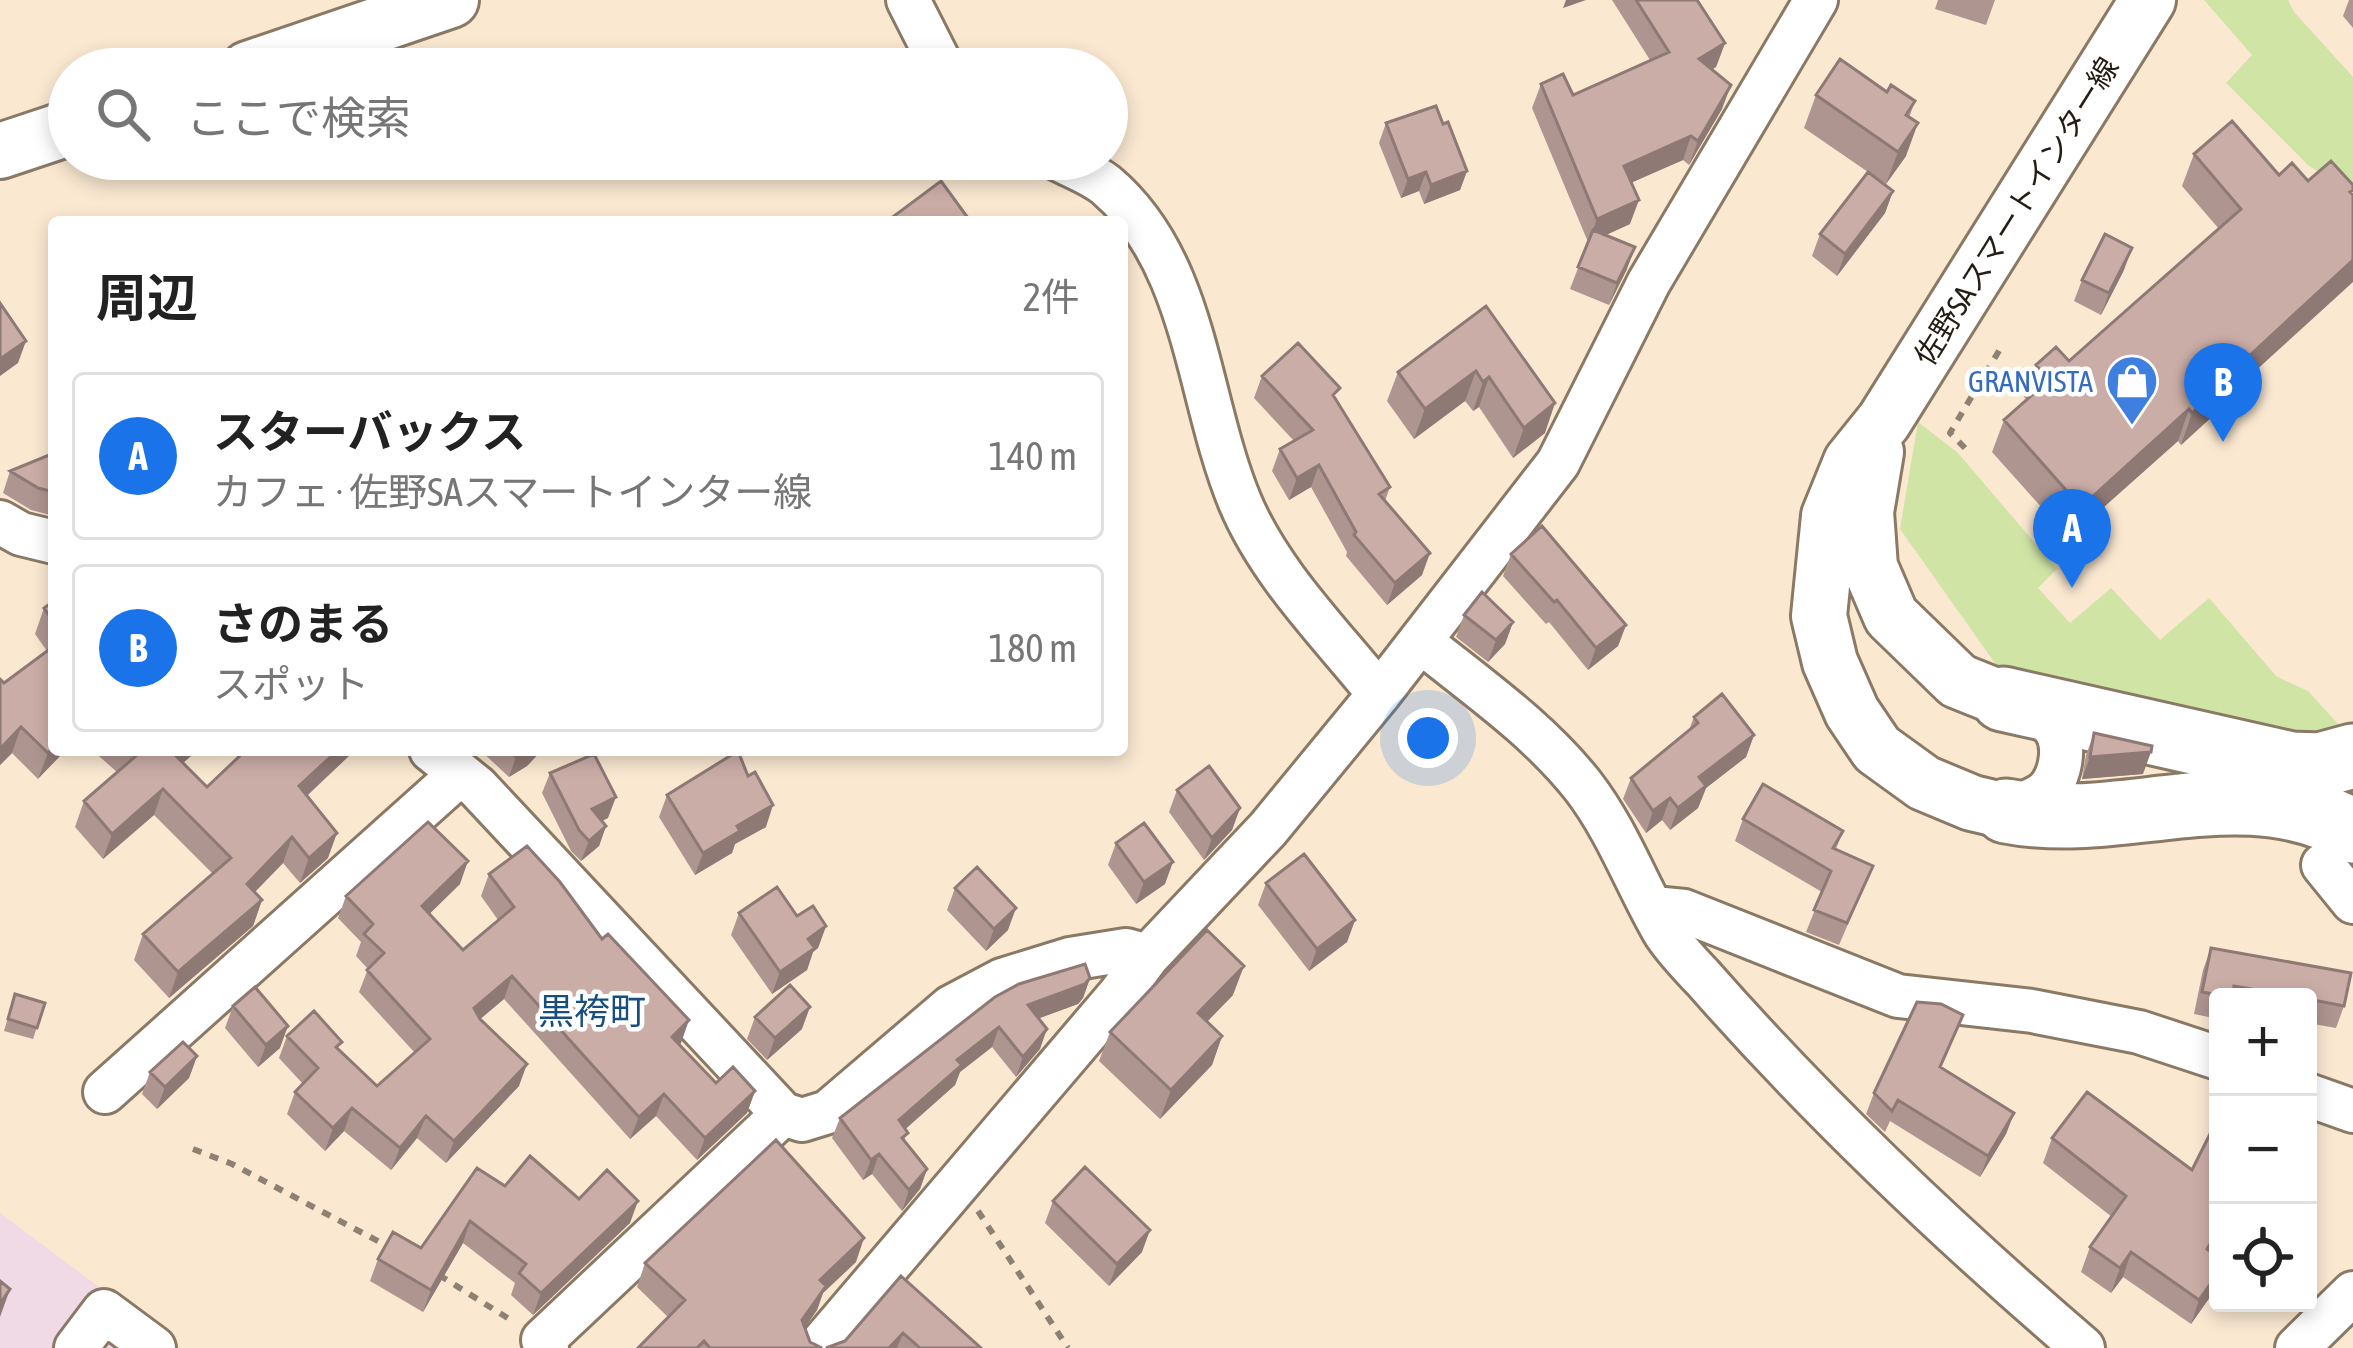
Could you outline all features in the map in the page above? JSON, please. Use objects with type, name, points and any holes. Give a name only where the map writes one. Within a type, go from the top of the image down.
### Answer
[{"type":"highway","points":[[2018,704],[2291,764],[2320,765],[2353,756]]},
{"type":"highway","points":[[2006,811],[2036,817],[2102,816],[2224,802],[2296,808],[2338,848]]},
{"type":"main road","points":[[310,48],[451,0]]},
{"type":"main road","name":"佐野SAスマートインター線","points":[[2006,811],[1924,783],[1877,749],[1852,712],[1830,662],[1819,616],[1829,516],[1851,462],[1884,421],[2148,0]]},
{"type":"main road","points":[[0,151],[48,135]]},
{"type":"main road","name":"佐野SAスマートインター線","points":[[1884,421],[1866,512],[1870,566],[1891,616],[1958,681],[2018,704]]},
{"type":"street","points":[[908,0],[932,48]]},
{"type":"street","points":[[818,1348],[1148,956],[1268,829],[1558,463],[1649,282],[1816,0]]},
{"type":"street","points":[[1097,180],[1156,247],[1189,330],[1240,503],[1267,554],[1379,694]]},
{"type":"street","points":[[0,522],[21,534],[48,541]]},
{"type":"street","points":[[1420,640],[1546,744],[1585,789],[1663,930],[1704,979],[1857,1142],[1968,1249],[2083,1348]]},
{"type":"street","points":[[2006,811],[2044,793],[2060,764],[2055,729],[2018,704]]},
{"type":"street","points":[[105,1092],[446,762],[477,787],[783,1114],[802,1120],[828,1112],[951,1007],[1002,980],[1070,959],[1126,950],[1148,956]]},
{"type":"street","points":[[2338,848],[2353,902]]},
{"type":"street","points":[[1654,908],[1684,911],[1871,989],[2138,1032],[2209,1055]]},
{"type":"street","points":[[2311,1096],[2353,1112]]},
{"type":"street","points":[[545,1344],[783,1114]]},
{"type":"street","points":[[2296,1348],[2353,1293]]},
{"type":"street","points":[[76,1348],[104,1311],[154,1348]]},
{"type":"path","points":[[1965,448],[1950,433],[2003,344]]},
{"type":"path","points":[[193,1149],[232,1163],[394,1249]]},
{"type":"path","points":[[959,1184],[1068,1348]]},
{"type":"path","points":[[433,1271],[545,1344]]},
{"type":"shaded area","points":[[0,1213],[107,1293],[169,1348],[0,1348]]},
{"type":"green space","points":[[2204,0],[2288,0],[2353,77],[2353,196],[2308,165],[2226,83],[2252,55]]},
{"type":"green space","points":[[1918,422],[1958,453],[2057,569],[2038,588],[2070,623],[2111,588],[2160,640],[2209,598],[2276,676],[2308,691],[2348,735],[2288,742],[2051,691],[1997,666],[1900,529]]},
{"type":"building","points":[[1636,0],[1697,0],[1725,43],[1699,59],[1731,85],[1698,141],[1691,136],[1624,166],[1639,200],[1597,219],[1541,84],[1563,74],[1573,95],[1669,52]]},
{"type":"building","points":[[1840,59],[1887,92],[1891,85],[1915,101],[1906,115],[1918,123],[1898,152],[1816,95]]},
{"type":"building","points":[[1436,106],[1443,124],[1448,122],[1467,171],[1431,185],[1426,172],[1408,179],[1386,123]]},
{"type":"building","points":[[2232,121],[2279,175],[2292,163],[2308,181],[2331,161],[2353,185],[2353,260],[2248,357],[2251,360],[2081,507],[2004,420],[2049,380],[2036,365],[2056,347],[2069,361],[2241,209],[2194,154]]},
{"type":"building","points":[[1868,172],[1893,191],[1845,254],[1820,234]]},
{"type":"building","points":[[941,181],[967,216],[894,216]]},
{"type":"building","points":[[1593,230],[1635,247],[1617,283],[1578,267]]},
{"type":"building","points":[[2105,234],[2132,248],[2109,293],[2082,280]]},
{"type":"building","points":[[0,303],[26,341],[0,359]]},
{"type":"building","points":[[1486,306],[1555,403],[1524,428],[1489,377],[1483,382],[1476,371],[1425,409],[1398,372]]},
{"type":"building","points":[[1298,343],[1340,388],[1333,395],[1390,487],[1379,494],[1430,553],[1395,583],[1354,535],[1319,465],[1297,478],[1280,449],[1313,430],[1262,376]]},
{"type":"building","points":[[48,455],[48,490],[38,488],[10,471]]},
{"type":"building","points":[[1542,526],[1626,625],[1596,648],[1511,554]]},
{"type":"building","points":[[1482,592],[1513,622],[1496,640],[1464,615]]},
{"type":"building","points":[[48,650],[48,753],[21,727],[0,749],[0,679],[4,683]]},
{"type":"building","points":[[1722,694],[1754,735],[1699,777],[1706,786],[1678,808],[1670,798],[1653,811],[1631,778],[1698,723],[1694,717]]},
{"type":"building","points":[[2094,733],[2152,746],[2151,752],[2090,757]]},
{"type":"building","points":[[136,756],[176,756],[207,787],[240,756],[332,756],[299,786],[337,833],[309,858],[292,837],[247,884],[262,900],[178,972],[143,934],[231,858],[163,789],[112,834],[84,801]]},
{"type":"building","points":[[595,756],[616,797],[592,809],[606,826],[589,841],[579,830],[550,773]]},
{"type":"building","points":[[730,756],[740,756],[748,776],[755,772],[773,805],[703,853],[667,795]]},
{"type":"building","points":[[1209,766],[1240,808],[1212,838],[1177,790]]},
{"type":"building","points":[[1763,784],[1843,831],[1833,848],[1873,866],[1847,923],[1814,910],[1831,871],[1743,819]]},
{"type":"building","points":[[428,822],[468,861],[422,906],[463,950],[514,907],[489,874],[527,846],[602,939],[608,934],[689,1020],[672,1037],[716,1083],[733,1067],[755,1091],[705,1138],[664,1094],[639,1117],[512,976],[474,1008],[527,1064],[454,1141],[426,1116],[400,1148],[352,1108],[333,1128],[295,1092],[318,1068],[287,1036],[314,1011],[342,1042],[336,1047],[377,1086],[430,1039],[367,970],[384,953],[364,934],[373,924],[346,896]]},
{"type":"building","points":[[1144,823],[1173,862],[1144,882],[1116,843]]},
{"type":"building","points":[[1304,854],[1355,920],[1317,949],[1266,883]]},
{"type":"building","points":[[977,867],[1016,908],[994,929],[955,888]]},
{"type":"building","points":[[777,887],[797,916],[813,906],[826,926],[808,939],[815,948],[780,972],[739,913]]},
{"type":"building","points":[[1207,930],[1244,966],[1198,1013],[1222,1036],[1171,1090],[1110,1032]]},
{"type":"building","points":[[2211,948],[2351,973],[2344,1006],[2317,1001],[2317,988],[2234,986],[2202,992]]},
{"type":"building","points":[[1085,964],[1090,978],[1085,984],[1028,1005],[1047,1029],[1023,1057],[999,1027],[957,1060],[962,1065],[899,1120],[908,1133],[902,1138],[927,1169],[909,1190],[879,1154],[871,1160],[840,1118],[995,997],[1019,984]]},
{"type":"building","points":[[790,985],[810,1007],[775,1038],[755,1017]]},
{"type":"building","points":[[255,987],[288,1026],[266,1045],[233,1006]]},
{"type":"building","points":[[15,994],[45,1003],[37,1028],[8,1019]]},
{"type":"building","points":[[1917,1002],[1941,1004],[1963,1015],[1940,1067],[2014,1113],[1988,1156],[1898,1100],[1892,1111],[1874,1093]]},
{"type":"building","points":[[183,1042],[197,1056],[165,1087],[150,1072]]},
{"type":"building","points":[[2087,1092],[2192,1170],[2209,1136],[2209,1286],[2199,1300],[2131,1252],[2120,1268],[2090,1247],[2126,1196],[2052,1138]]},
{"type":"building","points":[[776,1140],[864,1238],[820,1280],[826,1286],[802,1320],[810,1342],[822,1348],[710,1348],[704,1341],[697,1348],[638,1348],[685,1300],[645,1263]]},
{"type":"building","points":[[530,1156],[579,1199],[607,1170],[638,1201],[541,1293],[519,1273],[526,1264],[470,1221],[431,1290],[378,1259],[393,1232],[421,1248],[477,1168],[505,1186]]},
{"type":"building","points":[[1085,1167],[1150,1230],[1117,1264],[1053,1201]]},
{"type":"building","points":[[901,1276],[981,1348],[920,1348],[903,1333],[889,1348],[826,1348],[845,1341]]},
{"type":"building","points":[[0,1281],[10,1289],[0,1304]]},
{"type":"place","name":"GRANVISTA","points":[[2132,427]]},
{"type":"place","name":"さのまる","points":[[2223,442]]},
{"type":"place","name":"スターバックス","points":[[2072,588]]},
{"type":"district","name":"黒袴町","points":[[592,1011]]}]
